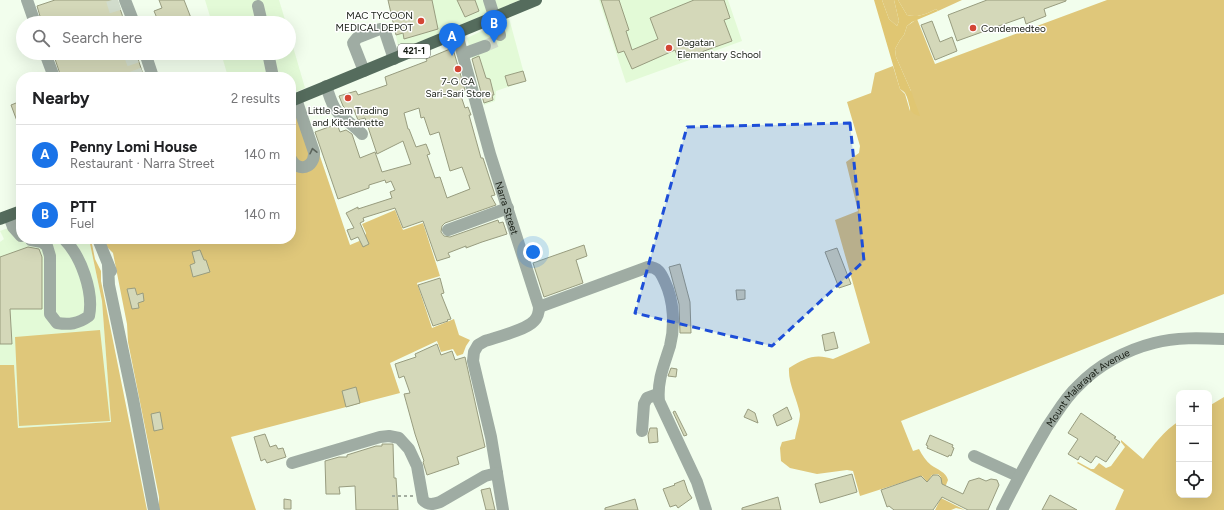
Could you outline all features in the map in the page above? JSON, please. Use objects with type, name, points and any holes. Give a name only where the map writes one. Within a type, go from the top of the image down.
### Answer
[{"type":"main road","name":"421-1","points":[[296,99],[457,34],[534,0]]},
{"type":"main road","points":[[4,217],[16,213]]},
{"type":"street","points":[[26,0],[32,16]]},
{"type":"street","points":[[125,0],[131,16]]},
{"type":"street","points":[[489,0],[500,35]]},
{"type":"street","points":[[258,6],[260,16]]},
{"type":"street","points":[[364,71],[353,44],[357,38],[380,29],[384,29],[394,59]]},
{"type":"street","name":"Narra Street","points":[[457,34],[490,154],[539,307]]},
{"type":"street","points":[[463,54],[485,46]]},
{"type":"street","points":[[48,60],[52,72]]},
{"type":"street","points":[[147,60],[151,72]]},
{"type":"street","points":[[269,60],[272,72]]},
{"type":"street","points":[[326,86],[336,110],[362,134]]},
{"type":"street","points":[[296,107],[314,152],[314,158],[313,162],[309,166],[304,167],[296,165]]},
{"type":"street","points":[[448,230],[508,208]]},
{"type":"street","points":[[4,217],[16,230]]},
{"type":"street","points":[[44,244],[47,246],[50,256],[50,314],[57,323],[69,325],[76,324],[89,316],[90,300],[84,271],[79,258],[69,244]]},
{"type":"street","points":[[100,244],[108,265],[108,285],[122,347],[154,510]]},
{"type":"street","points":[[503,510],[491,437],[474,369],[474,352],[478,345],[484,341],[528,326],[537,317],[539,307],[648,267],[654,267],[658,270],[669,289],[672,307],[672,334],[659,379],[658,394],[662,409],[697,482],[706,510]]},
{"type":"street","name":"Mount Malarayat Avenue","points":[[1002,510],[1018,476],[1062,404],[1078,386],[1094,372],[1122,355],[1154,343],[1178,339],[1224,339]]},
{"type":"street","points":[[642,431],[644,404],[647,398],[658,394]]},
{"type":"street","points":[[292,463],[380,437],[390,436],[399,438],[409,449],[416,466],[422,496],[425,503],[432,504],[485,476],[497,473]]},
{"type":"street","points":[[974,456],[1018,476]]},
{"type":"path","points":[[392,496],[422,496]]},
{"type":"highlighted area","points":[[850,123],[864,261],[772,346],[635,313],[687,127]]},
{"type":"shaded area","points":[[205,0],[279,0],[284,16],[210,16]]},
{"type":"shaded area","points":[[388,0],[520,0],[399,50]]},
{"type":"shaded area","name":"Dagatan Elementary School","points":[[599,0],[728,0],[742,41],[626,83]]},
{"type":"shaded area","points":[[874,0],[882,0],[889,19],[897,26],[899,21],[894,0],[898,0],[907,15],[911,16],[918,16],[936,9],[938,11],[912,22],[907,26],[904,35],[895,49],[896,57],[920,116],[913,113],[905,93],[900,89]]},
{"type":"shaded area","points":[[882,0],[894,0],[899,21],[897,26],[889,19]]},
{"type":"shaded area","points":[[898,0],[962,0],[938,11],[936,9],[925,14],[915,16],[907,15]]},
{"type":"shaded area","points":[[1107,0],[1224,0],[1224,294],[901,421],[913,451],[919,449],[929,463],[947,477],[948,480],[944,486],[941,484],[941,477],[938,474],[932,475],[929,484],[922,476],[860,496],[853,471],[847,470],[817,474],[790,468],[781,461],[780,448],[782,442],[795,439],[800,414],[791,385],[789,368],[805,359],[821,356],[833,359],[870,343],[835,220],[858,211],[846,162],[859,153],[860,146],[847,102],[871,93],[875,73],[893,66],[900,89],[905,94],[910,111],[911,91],[896,57],[895,49],[904,35],[907,26],[917,19],[935,64]]},
{"type":"shaded area","points":[[509,18],[526,81],[496,91],[495,101],[484,105],[467,38]]},
{"type":"shaded area","points":[[296,57],[305,88],[296,92],[296,72],[227,72],[223,60],[296,60]]},
{"type":"shaded area","points":[[303,106],[350,245],[364,239],[366,233],[362,224],[395,210],[403,230],[423,223],[440,276],[417,283],[432,328],[454,319],[459,335],[470,340],[463,354],[457,356],[453,349],[441,352],[437,341],[390,363],[400,393],[231,437],[256,510],[159,510],[159,497],[128,342],[127,324],[113,253],[105,244],[296,244],[296,109]]},
{"type":"shaded area","points":[[16,225],[16,244],[90,244],[102,301],[111,422],[18,428],[14,365],[0,365],[0,242],[4,239],[0,231]]},
{"type":"shaded area","points":[[90,244],[92,244],[95,259],[101,271],[101,281],[147,510],[0,510],[0,365],[14,365],[18,428],[111,422],[102,301]]},
{"type":"shaded area","points":[[100,330],[110,421],[19,426],[15,337]]},
{"type":"shaded area","points":[[1224,397],[1224,510],[1115,510],[1124,490],[1077,463],[1078,462],[1091,469],[1094,469],[1099,463],[1106,468],[1111,466],[1125,447],[1121,440],[1143,459],[1160,438],[1176,423],[1176,498],[1212,498],[1212,404]]},
{"type":"shaded area","points":[[941,498],[965,510],[956,508],[951,510],[935,510]]},
{"type":"building","points":[[55,0],[117,0],[123,16],[40,16],[37,6]]},
{"type":"building","points":[[159,0],[184,0],[190,16],[156,16],[154,11],[162,8]]},
{"type":"building","points":[[388,0],[432,0],[438,29],[404,39],[403,33],[396,35]]},
{"type":"building","points":[[457,0],[475,0],[479,11],[465,17]]},
{"type":"building","name":"Dagatan Elementary School","points":[[601,0],[619,0],[629,30],[626,31],[632,50],[658,39],[650,18],[694,0],[724,0],[730,18],[724,20],[732,41],[679,60],[675,50],[632,69],[624,51],[618,53]]},
{"type":"building","name":"Condemedteo","points":[[987,0],[1066,1],[1044,9],[1046,16],[1026,24],[1024,17],[957,41],[948,15]]},
{"type":"building","points":[[932,21],[940,42],[952,37],[957,51],[935,60],[921,25]]},
{"type":"building","points":[[453,49],[465,90],[460,93],[465,108],[468,107],[471,115],[469,115],[481,158],[483,158],[495,195],[491,196],[496,205],[445,223],[442,226],[441,232],[444,236],[450,237],[498,220],[499,223],[503,222],[507,234],[466,248],[466,246],[448,253],[450,257],[437,261],[423,221],[403,228],[395,208],[363,218],[364,221],[360,223],[369,244],[363,247],[358,237],[351,240],[347,230],[354,228],[346,213],[358,207],[358,209],[392,198],[390,192],[395,190],[391,181],[386,183],[385,180],[369,185],[369,188],[338,199],[315,132],[337,124],[340,132],[346,130],[352,134],[360,158],[375,152],[382,172],[411,164],[403,141],[377,154],[365,118],[358,120],[354,110],[349,112],[343,106],[339,96],[356,91],[358,95],[387,85],[385,77],[427,61],[426,59]],"holes":[[[419,108],[421,118],[424,117],[430,135],[439,132],[450,171],[462,167],[470,189],[447,198],[440,177],[435,178],[427,155],[430,154],[426,144],[416,147],[408,129],[404,113]]]},
{"type":"building","points":[[479,56],[486,78],[490,79],[494,95],[492,95],[493,100],[484,103],[472,59]]},
{"type":"building","points":[[55,60],[138,60],[142,72],[59,72]]},
{"type":"building","points":[[523,71],[526,81],[508,86],[505,76]]},
{"type":"building","points":[[16,103],[16,118],[11,105]]},
{"type":"building","points":[[584,245],[587,256],[576,260],[583,283],[544,297],[533,263]]},
{"type":"building","points":[[28,247],[39,249],[42,257],[42,309],[10,309],[12,344],[0,344],[0,257]]},
{"type":"building","points":[[837,248],[851,284],[839,288],[825,252]]},
{"type":"building","points":[[200,250],[204,260],[206,260],[210,272],[193,277],[190,265],[195,263],[192,252]]},
{"type":"building","points":[[680,264],[690,302],[691,333],[680,333],[679,304],[669,267]]},
{"type":"building","points":[[440,278],[444,293],[441,294],[451,319],[433,326],[418,285]]},
{"type":"building","points":[[135,288],[137,295],[143,293],[144,301],[138,303],[139,308],[132,309],[127,289]]},
{"type":"building","points":[[736,290],[745,290],[745,299],[737,300]]},
{"type":"building","points":[[834,332],[838,348],[825,351],[822,335]]},
{"type":"building","points":[[437,344],[441,355],[452,351],[455,360],[465,357],[485,447],[457,457],[459,464],[427,475],[404,394],[410,393],[404,376],[399,378],[395,364],[416,357],[415,354]]},
{"type":"building","points":[[671,368],[677,369],[676,377],[668,376]]},
{"type":"building","points":[[356,387],[360,403],[346,407],[342,391]]},
{"type":"building","points":[[787,407],[792,419],[777,426],[773,415]]},
{"type":"building","points":[[748,409],[755,413],[758,423],[744,417]]},
{"type":"building","points":[[675,411],[687,435],[684,436],[673,412]]},
{"type":"building","points":[[160,412],[163,429],[154,431],[151,414]]},
{"type":"building","points":[[1081,413],[1116,437],[1114,438],[1120,442],[1106,462],[1096,456],[1091,463],[1080,456],[1078,460],[1068,454],[1078,439],[1068,433]]},
{"type":"building","points":[[650,428],[657,428],[658,442],[649,443],[648,435]]},
{"type":"building","points":[[265,434],[270,447],[276,445],[278,449],[283,448],[286,457],[267,463],[265,459],[261,461],[254,437]]},
{"type":"building","points":[[930,435],[953,445],[952,447],[954,448],[951,456],[949,455],[948,457],[927,448],[928,446],[926,445]]},
{"type":"building","points":[[382,444],[393,444],[394,478],[396,478],[398,510],[356,510],[355,486],[339,487],[340,494],[326,494],[325,461],[339,457],[347,457],[347,455],[376,446],[382,446]]},
{"type":"building","points":[[852,474],[857,492],[820,503],[815,484]]},
{"type":"building","points":[[933,475],[938,475],[941,478],[942,484],[963,494],[969,481],[979,478],[986,481],[991,479],[997,480],[999,485],[988,510],[968,510],[942,497],[933,510],[894,510],[889,506],[887,507],[881,490],[921,476],[927,482]]},
{"type":"building","points":[[684,480],[688,492],[692,498],[678,508],[676,505],[670,507],[663,489]]},
{"type":"building","points":[[490,488],[495,510],[486,510],[481,490]]},
{"type":"building","points":[[1050,495],[1077,510],[1042,510]]},
{"type":"building","points":[[778,497],[781,510],[742,510],[742,508]]},
{"type":"building","points":[[284,499],[291,500],[291,509],[284,509]]},
{"type":"building","points":[[635,499],[638,510],[605,510],[605,508]]},
{"type":"tunnel","points":[[112,0],[117,16]]},
{"type":"tunnel","points":[[485,46],[499,40],[500,35]]},
{"type":"tunnel","points":[[132,60],[136,72]]},
{"type":"place","name":"MAC TYCOON MEDICAL DEPOT","points":[[421,21]]},
{"type":"place","name":"Condemedteo","points":[[973,28]]},
{"type":"place","name":"PTT","points":[[494,43]]},
{"type":"place","name":"Dagatan Elementary School","points":[[669,48]]},
{"type":"place","name":"Penny Lomi House","points":[[452,56]]},
{"type":"place","name":"7-G CA Sari-Sari Store","points":[[458,69]]},
{"type":"place","name":"Little Sam Trading and Kitchenette","points":[[348,98]]}]
